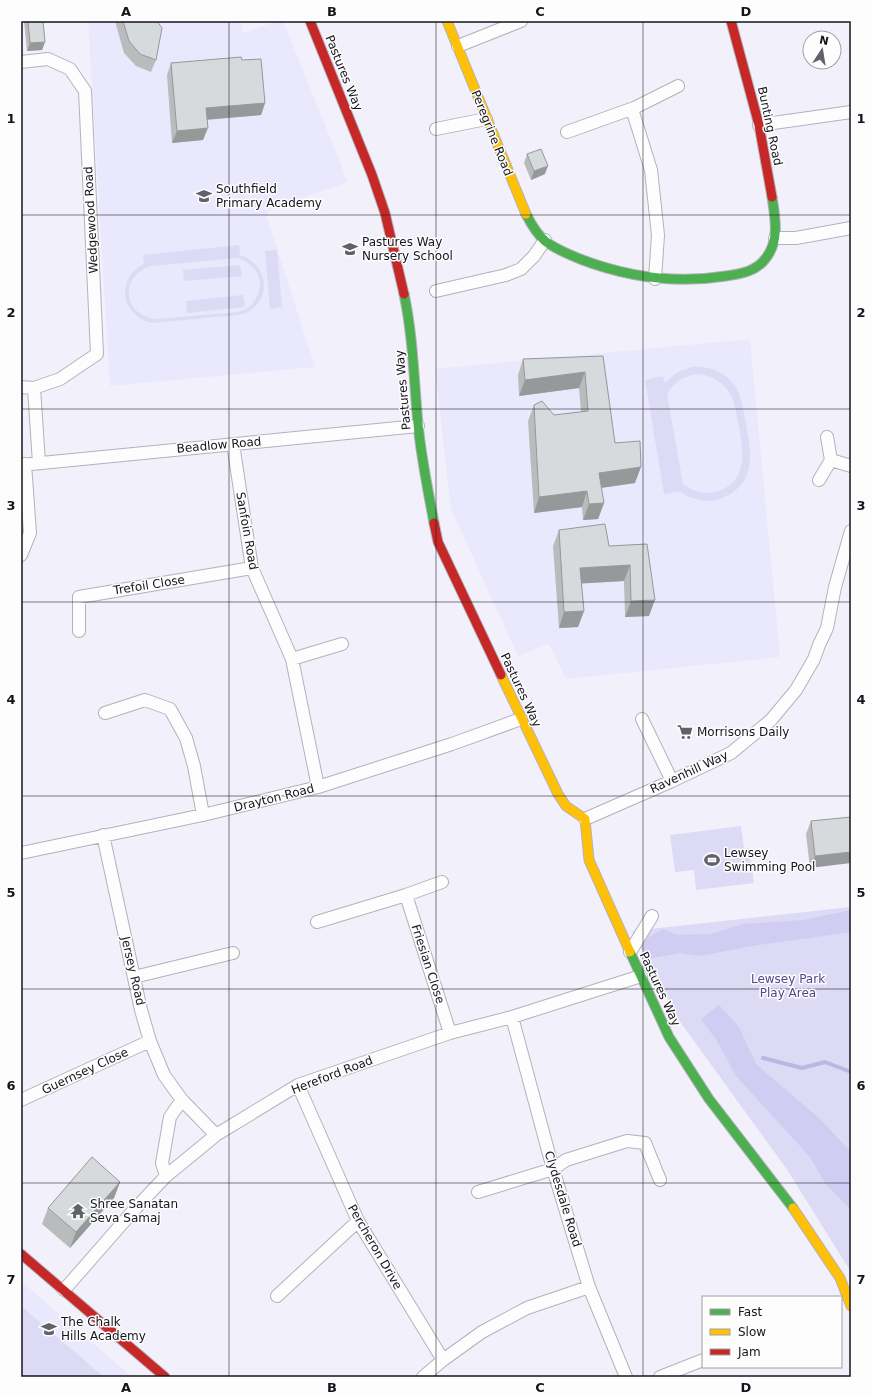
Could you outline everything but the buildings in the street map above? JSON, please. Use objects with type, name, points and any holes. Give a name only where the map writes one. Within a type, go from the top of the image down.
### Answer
[{"type":"street","name":"Pastures Way","points":[[310,21],[372,175],[398,260],[408,313],[418,426],[427,486],[438,542],[558,794],[566,806],[585,818],[589,860],[669,1037],[709,1099],[797,1213],[840,1278],[851,1306]]},
{"type":"street","name":"Peregrine Road","points":[[447,21],[519,200],[530,222],[545,240],[570,255],[608,269],[655,278],[688,280],[720,278],[747,272],[762,264],[771,252],[775,238]]},
{"type":"street","points":[[458,46],[521,21]]},
{"type":"street","name":"Bunting Road","points":[[731,21],[760,126],[776,222],[775,238]]},
{"type":"street","name":"Wedgewood Road","points":[[21,62],[48,59],[70,68],[85,91],[97,354],[60,380],[34,388],[21,388]]},
{"type":"street","points":[[567,132],[632,109],[678,86]]},
{"type":"street","points":[[632,109],[650,170],[658,235],[655,278]]},
{"type":"street","points":[[760,126],[851,112]]},
{"type":"street","points":[[436,129],[486,119]]},
{"type":"street","points":[[775,238],[796,238],[851,228]]},
{"type":"street","points":[[436,291],[506,275],[521,269],[534,256],[545,240]]},
{"type":"street","points":[[34,388],[39,463]]},
{"type":"street","name":"Beadlow Road","points":[[23,464],[418,426]]},
{"type":"street","points":[[819,480],[831,460],[827,437]]},
{"type":"street","name":"Sanfoin Road","points":[[233,444],[252,568],[292,659],[318,787]]},
{"type":"street","points":[[831,460],[851,466]]},
{"type":"street","points":[[21,555],[30,532],[23,464]]},
{"type":"street","name":"Ravenhill Way","points":[[585,818],[672,781],[731,753],[771,720],[796,690],[814,659],[827,628],[835,587],[851,531]]},
{"type":"street","name":"Trefoil Close","points":[[79,631],[79,597],[252,568]]},
{"type":"street","points":[[292,659],[342,644]]},
{"type":"street","points":[[105,713],[145,700],[170,710],[186,738],[194,766],[203,815]]},
{"type":"street","name":"Drayton Road","points":[[21,853],[203,815],[318,787],[452,744],[521,719]]},
{"type":"street","points":[[642,719],[672,781]]},
{"type":"street","name":"Jersey Road","points":[[103,835],[141,1010],[150,1041],[164,1075],[182,1100],[216,1134]]},
{"type":"street","points":[[316,922],[406,895],[442,882]]},
{"type":"street","name":"Friesian Close","points":[[406,895],[450,1033]]},
{"type":"street","points":[[630,952],[652,916]]},
{"type":"street","points":[[134,977],[233,953]]},
{"type":"street","name":"Hereford Road","points":[[64,1290],[166,1176],[216,1134],[298,1085],[450,1033],[512,1017],[641,976]]},
{"type":"street","name":"Clydesdale Road","points":[[512,1017],[554,1169],[589,1287],[626,1377]]},
{"type":"street","name":"Guernsey Close","points":[[21,1100],[150,1041]]},
{"type":"street","name":"Percheron Drive","points":[[298,1085],[358,1221],[443,1360]]},
{"type":"street","points":[[166,1176],[162,1163],[170,1117],[182,1100]]},
{"type":"street","points":[[478,1192],[554,1169],[566,1160],[627,1141],[644,1143],[660,1180]]},
{"type":"street","points":[[277,1296],[358,1221]]},
{"type":"street","points":[[21,1254],[165,1377]]},
{"type":"street","points":[[423,1377],[443,1360],[482,1332],[527,1308],[589,1287]]},
{"type":"street","points":[[660,1377],[702,1360]]},
{"type":"shaded area","name":"Southfield Primary Academy","points":[[88,21],[241,21],[242,30],[244,33],[277,21],[283,21],[348,182],[270,209],[267,217],[315,367],[110,386]]},
{"type":"shaded area","points":[[750,339],[780,657],[566,679],[549,644],[518,656],[451,509],[435,369]]},
{"type":"shaded area","points":[[851,910],[851,932],[758,945],[699,956],[679,953],[648,959],[640,942],[663,929],[677,935],[711,934],[743,924],[804,920]]},
{"type":"shaded area","points":[[719,1005],[739,1027],[756,1064],[819,1118],[851,1152],[851,1210],[825,1183],[810,1157],[736,1076],[717,1041],[701,1019]]},
{"type":"shaded area","name":"The Chalk Hills Academy","points":[[21,1281],[132,1377],[21,1377]]},
{"type":"green space","points":[[239,245],[240,255],[250,260],[258,267],[264,286],[262,295],[258,304],[250,311],[239,315],[151,323],[138,317],[133,312],[129,307],[125,296],[125,289],[130,276],[136,269],[144,264],[143,255]],"holes":[[[238,257],[253,268],[260,281],[259,293],[254,302],[242,311],[158,319],[146,317],[132,304],[129,296],[129,287],[133,278],[140,271],[151,266]]]},
{"type":"green space","points":[[277,250],[282,307],[270,309],[265,251]]},
{"type":"green space","points":[[240,265],[242,276],[184,281],[183,270]]},
{"type":"green space","points":[[243,295],[245,307],[187,313],[186,301]]},
{"type":"green space","points":[[691,367],[712,369],[726,376],[734,384],[739,393],[749,441],[750,462],[748,473],[743,482],[736,490],[725,497],[716,500],[703,501],[694,499],[680,492],[664,494],[645,380],[663,376],[665,383],[676,373]],"holes":[[[700,374],[706,375],[721,383],[732,396],[739,427],[742,454],[741,467],[736,478],[728,486],[711,493],[698,491],[683,484],[667,394],[677,382],[685,377]]]},
{"type":"green space","name":"Lewsey Swimming Pool","points":[[741,826],[744,849],[749,848],[754,883],[696,890],[694,870],[675,872],[670,835]]},
{"type":"green space","name":"Lewsey Park Play Area","points":[[851,907],[851,1272],[786,1168],[678,1019],[632,931]]},
{"type":"green space","points":[[21,1306],[104,1377],[21,1377]]},
{"type":"waterway","points":[[763,1058],[802,1068],[825,1062],[851,1072]]},
{"type":"traffic: fast","points":[[526,214],[534,229],[545,241],[557,249],[580,259],[616,270],[652,277],[670,279],[707,278],[743,273],[758,266],[766,258],[775,236],[775,220],[772,197]]},
{"type":"traffic: fast","points":[[404,294],[411,342],[421,449],[434,523]]},
{"type":"traffic: fast","points":[[630,952],[669,1037],[709,1099],[793,1208]]},
{"type":"traffic: slow","points":[[447,21],[526,214]]},
{"type":"traffic: slow","points":[[501,675],[558,794],[566,806],[585,819],[589,860],[630,952]]},
{"type":"traffic: slow","points":[[793,1208],[840,1278],[851,1306]]},
{"type":"traffic: jam","points":[[310,21],[372,175],[385,213],[404,294]]},
{"type":"traffic: jam","points":[[731,21],[759,125],[772,197]]},
{"type":"traffic: jam","points":[[434,523],[438,542],[501,675]]},
{"type":"traffic: jam","points":[[21,1254],[165,1377]]},
{"type":"place","name":"Southfield Primary Academy","points":[[204,196]]},
{"type":"place","name":"Pastures Way Nursery School","points":[[350,249]]},
{"type":"place","name":"Morrisons Daily","points":[[685,732]]},
{"type":"place","name":"Lewsey Swimming Pool","points":[[712,860]]},
{"type":"place","name":"Shree Sanatan Seva Samaj","points":[[78,1211]]},
{"type":"place","name":"The Chalk Hills Academy","points":[[49,1329]]}]
